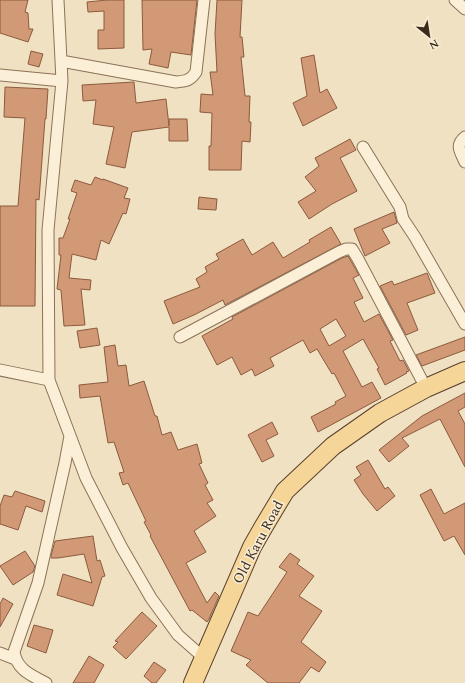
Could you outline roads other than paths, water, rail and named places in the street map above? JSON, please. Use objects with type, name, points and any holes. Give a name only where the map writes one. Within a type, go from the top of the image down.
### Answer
[{"type":"main road","name":"Old Karu Road","points":[[193,683],[252,547],[285,491],[333,446],[380,413],[426,388],[465,370]]},
{"type":"street","points":[[58,0],[62,81],[48,230],[49,380],[86,478],[122,548],[148,592],[178,634],[204,658]]},
{"type":"street","points":[[61,61],[176,82],[186,81],[192,78],[196,72],[204,0]]},
{"type":"street","points":[[455,0],[465,9]]},
{"type":"street","points":[[0,75],[62,81]]},
{"type":"street","points":[[465,136],[459,143],[459,148],[465,162]]},
{"type":"street","points":[[363,147],[400,207],[403,219],[416,236],[465,324]]},
{"type":"street","points":[[180,337],[339,252],[346,249],[352,249],[426,388]]},
{"type":"street","points":[[0,370],[49,380]]},
{"type":"street","points":[[46,683],[24,671],[15,659],[14,652],[38,582],[70,435]]},
{"type":"street","points":[[0,654],[15,659]]}]
